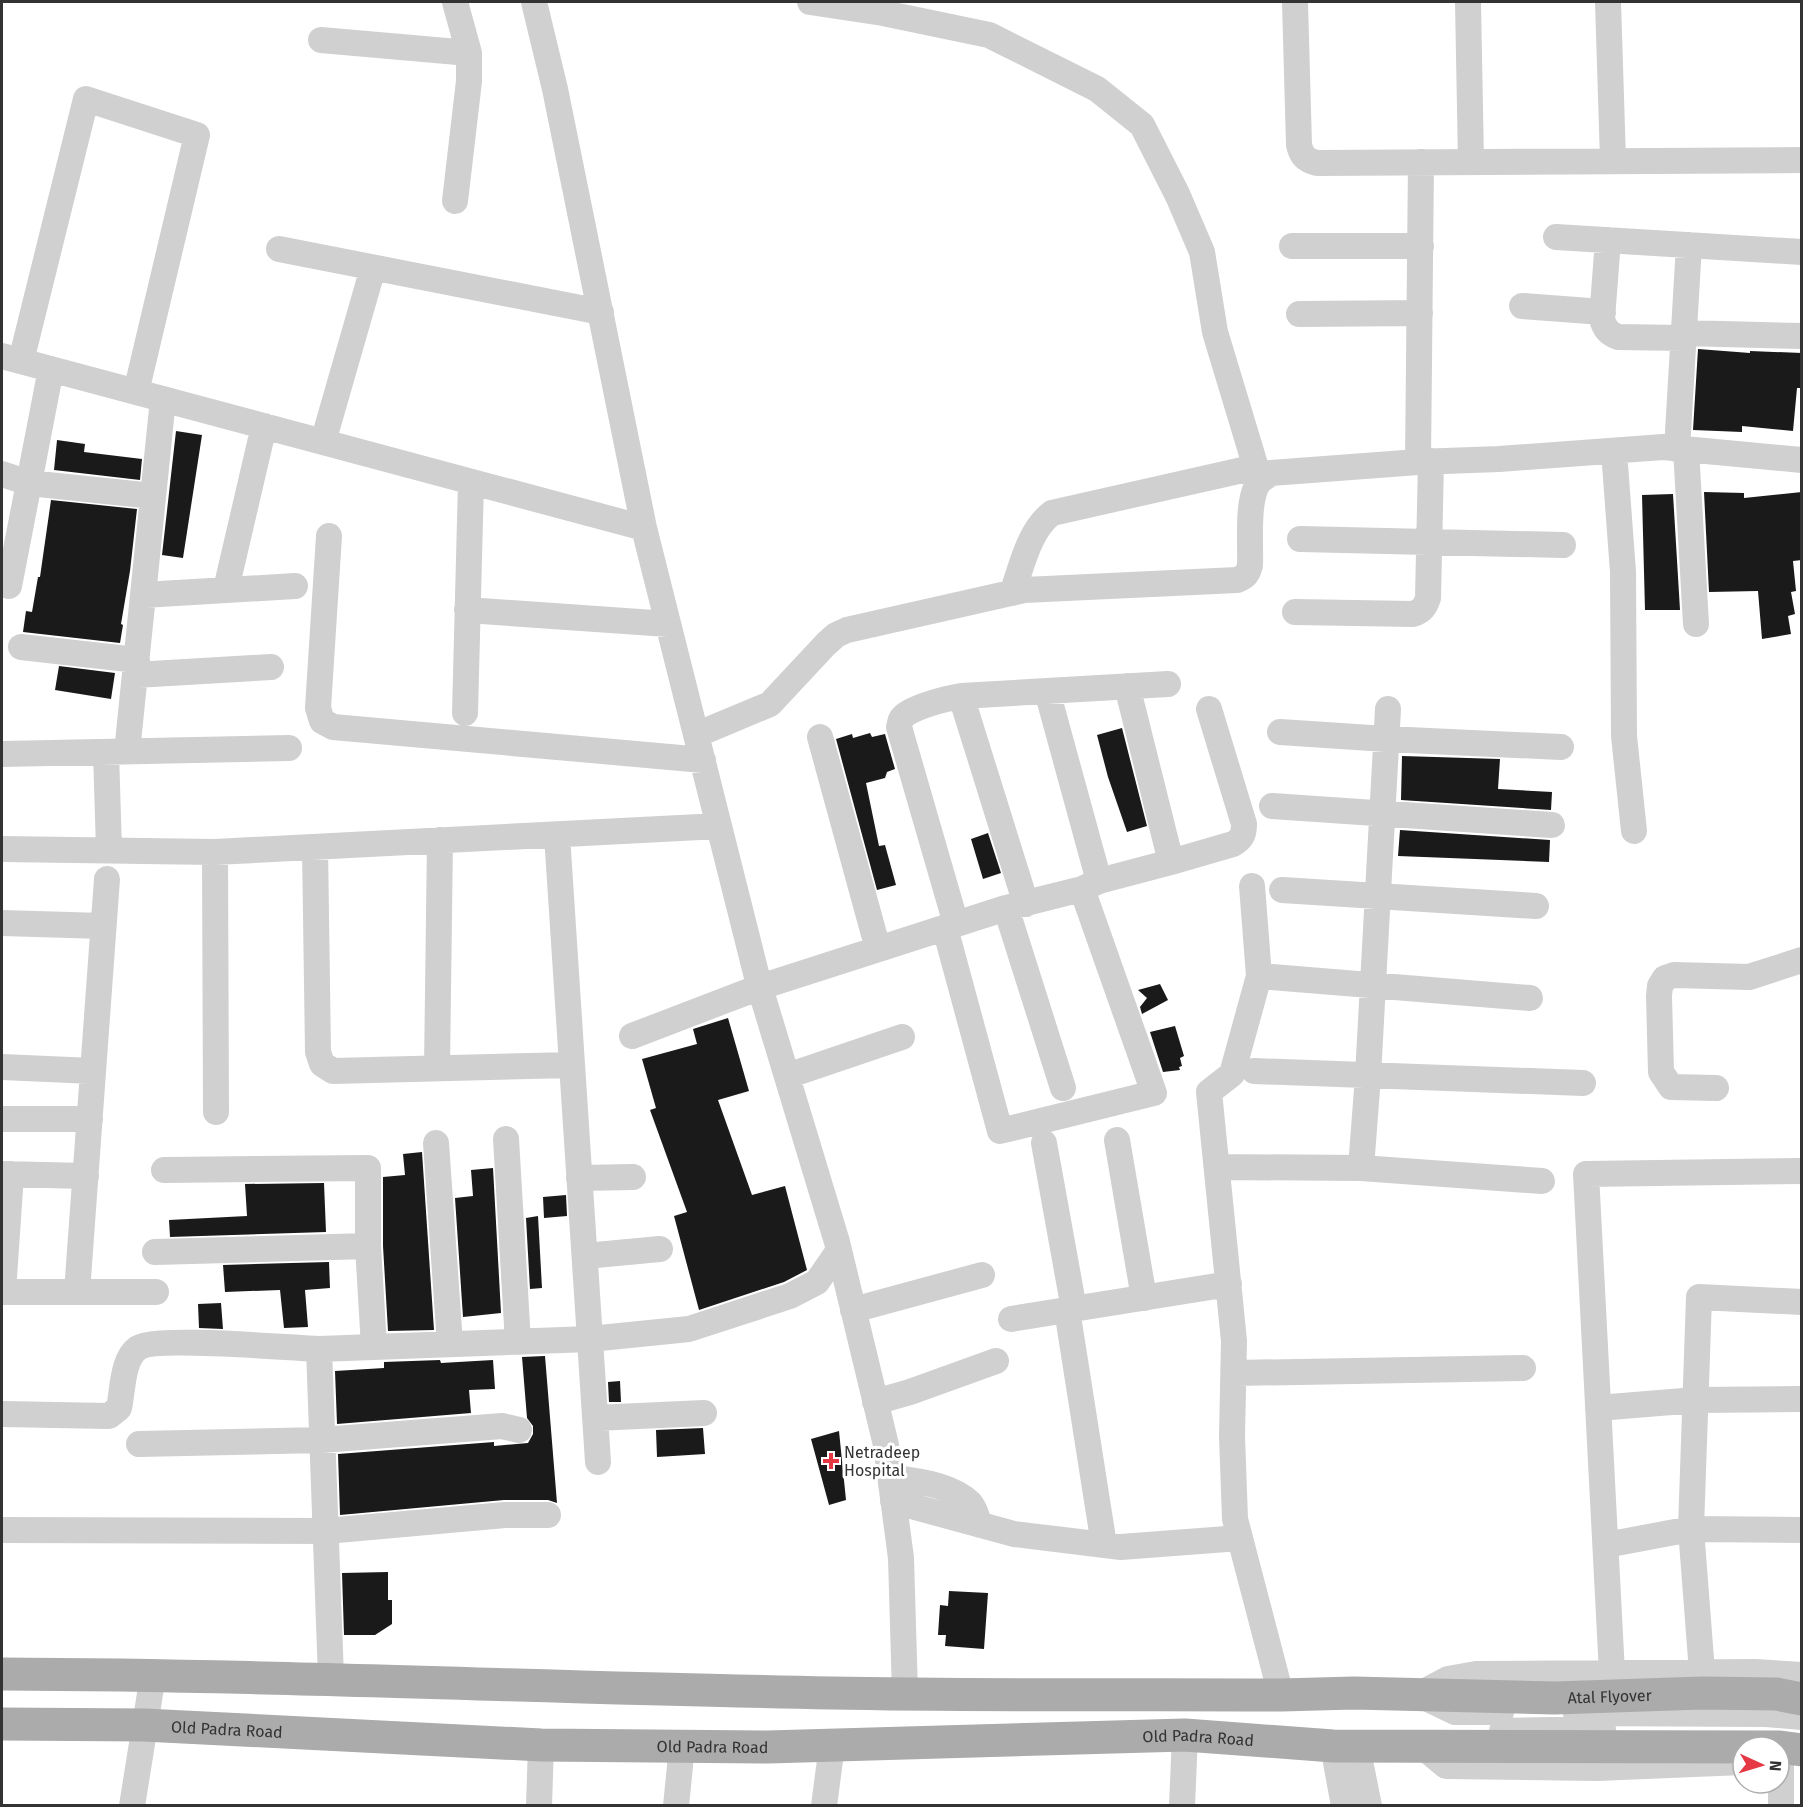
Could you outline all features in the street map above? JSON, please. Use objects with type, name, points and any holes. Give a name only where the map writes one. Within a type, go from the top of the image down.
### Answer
[{"type":"main road","points":[[2,1674],[331,1678],[905,1694],[1281,1695],[1354,1693],[1418,1695]]},
{"type":"main road","name":"Atal Flyover","points":[[1418,1695],[1555,1698],[1702,1693],[1776,1694],[1802,1699]]},
{"type":"main road","name":"Old Padra Road","points":[[2,1724],[144,1725],[541,1745],[832,1745],[1185,1735],[1345,1746],[1422,1746]]},
{"type":"main road","points":[[1422,1746],[1731,1747]]},
{"type":"street","points":[[455,2],[469,53],[469,81],[455,201]]},
{"type":"street","points":[[534,2],[555,89],[644,528],[760,987],[838,1250],[886,1445],[901,1558],[905,1694]]},
{"type":"street","points":[[696,735],[770,704],[836,635],[848,630],[1012,593],[1237,580],[1249,572],[1252,501],[1258,474],[1215,332],[1202,252],[1178,196],[1142,125],[1097,89],[989,35],[868,6],[810,2]]},
{"type":"street","points":[[1295,2],[1299,145],[1306,160],[1317,163],[1802,160]]},
{"type":"street","points":[[1468,2],[1472,162]]},
{"type":"street","points":[[1608,2],[1614,160]]},
{"type":"street","points":[[321,40],[469,53]]},
{"type":"street","points":[[136,392],[197,135],[86,99],[11,359],[644,528]]},
{"type":"street","points":[[1295,612],[1413,614],[1421,611],[1428,598],[1429,543],[1420,313],[1421,162]]},
{"type":"street","points":[[1556,237],[1802,252]]},
{"type":"street","points":[[1608,240],[1604,328],[1618,337],[1802,336]]},
{"type":"street","points":[[1689,245],[1683,336],[1681,449],[1696,624]]},
{"type":"street","points":[[1292,246],[1421,246]]},
{"type":"street","points":[[279,249],[601,312]]},
{"type":"street","points":[[323,442],[373,268]]},
{"type":"street","points":[[1522,306],[1603,312]]},
{"type":"street","points":[[1299,314],[1420,313]]},
{"type":"street","points":[[2,584],[9,586],[51,369]]},
{"type":"street","points":[[109,850],[116,752],[136,667],[163,399]]},
{"type":"street","points":[[226,589],[264,426]]},
{"type":"street","points":[[1012,593],[1036,530],[1042,520],[1052,513],[1258,474],[1425,461],[1499,459],[1663,447],[1802,460]]},
{"type":"street","points":[[1614,451],[1623,572],[1624,736],[1634,831]]},
{"type":"street","points":[[2,474],[29,483],[153,496]]},
{"type":"street","points":[[465,712],[471,482]]},
{"type":"street","points":[[329,536],[318,708],[322,721],[333,727],[703,760]]},
{"type":"street","points":[[1300,539],[1563,545]]},
{"type":"street","points":[[143,595],[295,586]]},
{"type":"street","points":[[467,610],[668,624]]},
{"type":"street","points":[[21,647],[136,667],[271,668]]},
{"type":"street","points":[[1047,691],[1091,885],[1154,1093],[1000,1131],[951,926],[898,727],[902,717],[909,712],[961,696],[1127,686],[1168,684]]},
{"type":"street","points":[[1127,686],[1171,862]]},
{"type":"street","points":[[961,696],[1063,1088]]},
{"type":"street","points":[[1209,709],[1244,824],[1382,813],[1552,825]]},
{"type":"street","points":[[1360,1168],[1368,1076],[1388,709]]},
{"type":"street","points":[[1280,732],[1561,747]]},
{"type":"street","points":[[820,737],[878,949]]},
{"type":"street","points":[[2,754],[289,748]]},
{"type":"street","points":[[632,1036],[760,987],[878,949],[1016,906],[1233,844],[1240,841],[1261,822]]},
{"type":"street","points":[[2,849],[215,852],[720,826]]},
{"type":"street","points":[[557,835],[598,1462]]},
{"type":"street","points":[[437,1068],[440,840]]},
{"type":"street","points":[[315,847],[318,1052],[322,1064],[333,1071],[572,1065]]},
{"type":"street","points":[[215,852],[216,1112]]},
{"type":"street","points":[[77,1292],[107,879]]},
{"type":"street","points":[[1252,886],[1259,976],[1232,1074],[1209,1092],[1234,1341],[1232,1436],[1235,1519],[1281,1695]]},
{"type":"street","points":[[1282,890],[1536,906]]},
{"type":"street","points":[[2,923],[103,926]]},
{"type":"street","points":[[1716,1088],[1671,1087],[1661,1072],[1659,996],[1660,986],[1665,978],[1674,975],[1749,977],[1802,960]]},
{"type":"street","points":[[1259,976],[1530,998]]},
{"type":"street","points":[[787,1076],[902,1037]]},
{"type":"street","points":[[2,1067],[93,1071]]},
{"type":"street","points":[[1254,1071],[1583,1083]]},
{"type":"street","points":[[2,1119],[90,1119]]},
{"type":"street","points":[[506,1139],[518,1342]]},
{"type":"street","points":[[1117,1140],[1144,1298]]},
{"type":"street","points":[[436,1143],[450,1344]]},
{"type":"street","points":[[1044,1143],[1104,1545]]},
{"type":"street","points":[[1218,1167],[1360,1168],[1542,1181]]},
{"type":"street","points":[[164,1170],[368,1168],[368,1246],[374,1347]]},
{"type":"street","points":[[1612,1673],[1586,1174],[1802,1171]]},
{"type":"street","points":[[86,1176],[6,1174],[2,1292],[156,1292]]},
{"type":"street","points":[[579,1178],[633,1177]]},
{"type":"street","points":[[155,1252],[368,1246]]},
{"type":"street","points":[[585,1256],[660,1248]]},
{"type":"street","points":[[2,1414],[109,1416],[119,1408],[129,1360],[137,1348],[146,1344],[173,1342],[319,1349],[590,1339],[689,1329],[790,1296],[817,1282],[838,1250]]},
{"type":"street","points":[[853,1310],[982,1275]]},
{"type":"street","points":[[1011,1319],[1229,1284]]},
{"type":"street","points":[[1702,1672],[1691,1528],[1699,1297],[1802,1302]]},
{"type":"street","points":[[319,1349],[331,1678]]},
{"type":"street","points":[[875,1402],[910,1392],[996,1360]]},
{"type":"street","points":[[1234,1373],[1523,1368]]},
{"type":"street","points":[[1598,1408],[1696,1400],[1802,1399]]},
{"type":"street","points":[[595,1418],[704,1413]]},
{"type":"street","points":[[139,1444],[322,1440],[502,1426],[519,1430]]},
{"type":"street","points":[[892,1489],[980,1525],[1014,1534],[1121,1547],[1240,1538]]},
{"type":"street","points":[[2,1530],[326,1531],[505,1515],[548,1515]]},
{"type":"street","points":[[1606,1545],[1691,1528],[1802,1530]]},
{"type":"street","points":[[1418,1695],[1448,1679],[1476,1674],[1755,1672],[1802,1675]]},
{"type":"street","points":[[132,1806],[153,1675]]},
{"type":"street","points":[[1418,1695],[1455,1712],[1766,1713],[1802,1717]]},
{"type":"street","points":[[1731,1762],[1597,1768],[1446,1766],[1422,1746],[1462,1731],[1728,1726],[1802,1730]]},
{"type":"street","points":[[1182,1806],[1185,1735]]},
{"type":"street","points":[[539,1806],[541,1745]]},
{"type":"street","points":[[824,1806],[832,1745]]},
{"type":"street","points":[[676,1806],[682,1746]]},
{"type":"street","points":[[1344,1806],[1345,1746]]},
{"type":"street","points":[[1345,1746],[1369,1806]]},
{"type":"building","points":[[1698,349],[1750,353],[1750,351],[1802,353],[1802,388],[1797,388],[1793,431],[1742,426],[1742,432],[1693,430]]},
{"type":"building","points":[[176,431],[202,435],[183,558],[162,555]]},
{"type":"building","points":[[57,440],[85,444],[84,452],[142,459],[140,480],[54,470]]},
{"type":"building","points":[[1704,492],[1744,493],[1744,498],[1802,492],[1802,560],[1793,561],[1796,591],[1791,592],[1795,614],[1788,616],[1791,634],[1762,639],[1758,591],[1709,592]]},
{"type":"building","points":[[1673,494],[1680,610],[1645,610],[1642,495]]},
{"type":"building","points":[[51,500],[137,509],[120,643],[23,632],[26,611],[32,612],[38,577],[40,577]]},
{"type":"building","points":[[59,666],[115,673],[111,699],[55,690]]},
{"type":"building","points":[[1122,728],[1147,826],[1127,832],[1108,777],[1097,735]]},
{"type":"building","points":[[870,733],[872,737],[885,734],[895,769],[887,772],[885,778],[866,783],[879,846],[885,845],[896,885],[877,890],[836,739],[852,734],[853,738]]},
{"type":"building","points":[[1402,756],[1500,759],[1498,789],[1552,792],[1551,810],[1401,800]]},
{"type":"building","points":[[1400,830],[1550,840],[1549,862],[1398,856]]},
{"type":"building","points":[[988,833],[1001,873],[983,879],[971,839]]},
{"type":"building","points":[[1160,984],[1168,1000],[1142,1014],[1140,1007],[1147,998],[1138,990]]},
{"type":"building","points":[[728,1018],[749,1091],[718,1100],[752,1195],[785,1186],[807,1270],[784,1282],[699,1310],[674,1216],[687,1212],[650,1110],[656,1108],[642,1059],[697,1044],[693,1029]]},
{"type":"building","points":[[1175,1026],[1184,1056],[1180,1058],[1182,1066],[1179,1067],[1180,1070],[1163,1072],[1150,1032]]},
{"type":"building","points":[[422,1152],[434,1330],[388,1331],[383,1246],[383,1177],[405,1175],[403,1154]]},
{"type":"building","points":[[493,1168],[501,1313],[463,1317],[455,1198],[473,1196],[471,1170]]},
{"type":"building","points":[[324,1183],[326,1232],[170,1237],[169,1220],[247,1216],[245,1184]]},
{"type":"building","points":[[566,1195],[567,1216],[544,1218],[543,1197]]},
{"type":"building","points":[[538,1216],[542,1288],[530,1289],[526,1218]]},
{"type":"building","points":[[329,1262],[330,1288],[305,1290],[308,1327],[284,1328],[280,1290],[225,1292],[223,1265]]},
{"type":"building","points":[[221,1303],[223,1329],[199,1328],[198,1304]]},
{"type":"building","points":[[545,1356],[557,1503],[548,1500],[504,1500],[340,1515],[338,1454],[494,1442],[494,1446],[528,1443],[533,1434],[533,1426],[527,1418],[522,1357]]},
{"type":"building","points":[[440,1360],[441,1363],[493,1360],[495,1389],[469,1390],[471,1413],[337,1424],[335,1371],[384,1368],[384,1362]]},
{"type":"building","points":[[620,1381],[621,1402],[609,1402],[608,1382]]},
{"type":"building","points":[[703,1428],[705,1454],[657,1457],[656,1430]]},
{"type":"building","points":[[839,1431],[846,1500],[829,1505],[811,1439]]},
{"type":"building","points":[[388,1572],[388,1600],[392,1600],[392,1624],[375,1635],[344,1635],[342,1573]]},
{"type":"building","points":[[949,1591],[988,1593],[984,1649],[945,1646],[946,1635],[938,1635],[940,1605],[948,1606]]},
{"type":"place","name":"Netradeep Hospital","points":[[831,1461]]}]
